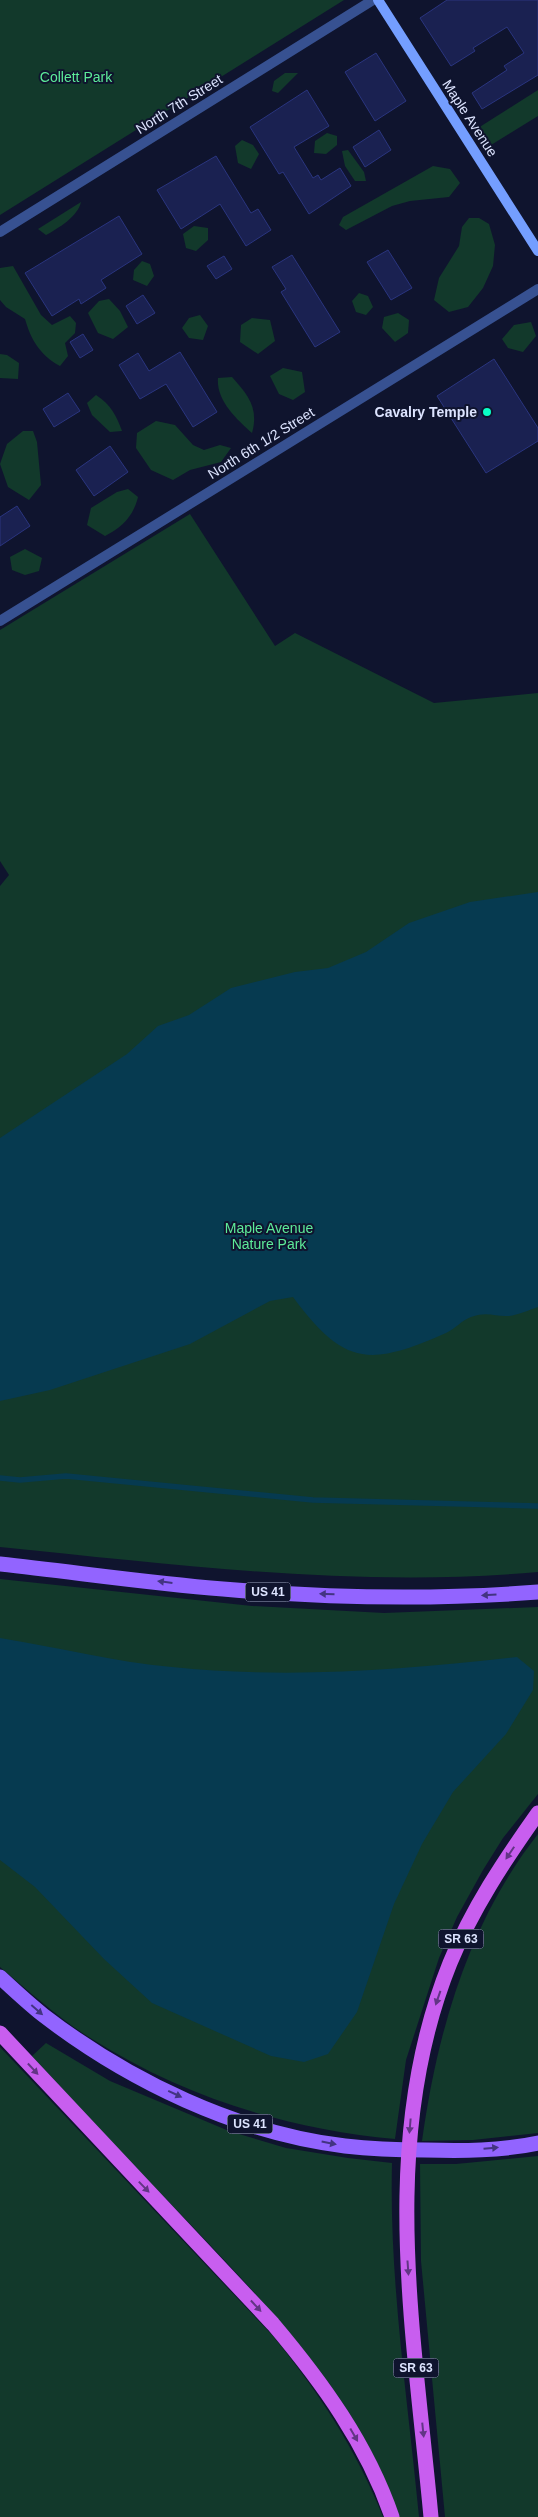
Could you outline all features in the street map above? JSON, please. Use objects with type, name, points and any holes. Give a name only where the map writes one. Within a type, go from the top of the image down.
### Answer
[{"type":"highway","name":"SR 63","points":[[431,2517],[412,2318],[405,2219],[407,2156],[417,2078],[428,2028],[450,1964],[486,1890],[538,1813]]},
{"type":"highway","points":[[0,2033],[273,2324],[304,2361],[334,2402],[357,2439],[386,2498],[392,2517]]},
{"type":"main road","name":"Maple Avenue","points":[[378,0],[538,251]]},
{"type":"main road","name":"US 41","points":[[0,1564],[222,1589],[289,1594],[468,1596],[538,1592]]},
{"type":"main road","name":"US 41","points":[[0,1977],[42,2014],[99,2054],[151,2083],[247,2123],[283,2134],[345,2146],[467,2151],[538,2143]]},
{"type":"street","name":"North 7th Street","points":[[0,232],[373,0]]},
{"type":"street","name":"North 6th 1/2 Street","points":[[0,621],[538,289]]},
{"type":"green space","name":"Collett Park","points":[[0,0],[344,0],[0,215]]},
{"type":"green space","points":[[285,73],[298,73],[278,93],[272,91],[274,81]]},
{"type":"green space","points":[[538,90],[538,116],[491,145],[482,144],[476,132],[478,128]]},
{"type":"green space","points":[[327,133],[337,136],[337,145],[326,154],[314,153],[315,141]]},
{"type":"green space","points":[[242,140],[253,145],[259,154],[251,169],[238,163],[235,146]]},
{"type":"green space","points":[[348,150],[364,172],[366,181],[355,181],[345,166],[342,151]]},
{"type":"green space","points":[[433,166],[450,169],[460,183],[449,197],[410,201],[392,206],[346,230],[339,225],[343,217]]},
{"type":"green space","points":[[81,202],[72,217],[57,229],[46,235],[38,229]]},
{"type":"green space","points":[[469,218],[479,218],[489,224],[495,245],[493,266],[483,288],[468,307],[449,312],[434,300],[439,278],[459,246],[462,227]]},
{"type":"green space","points":[[194,226],[208,228],[208,240],[196,251],[186,248],[183,234]]},
{"type":"green space","points":[[142,261],[150,264],[154,276],[147,286],[133,280],[134,270]]},
{"type":"green space","points":[[13,266],[41,315],[52,325],[70,316],[76,323],[75,333],[65,343],[68,356],[60,366],[47,357],[37,346],[30,334],[25,319],[6,307],[0,300],[0,268]]},
{"type":"green space","points":[[359,293],[368,296],[373,307],[366,315],[356,312],[352,301]]},
{"type":"green space","points":[[109,299],[120,311],[128,327],[113,339],[98,333],[88,313],[99,301]]},
{"type":"green space","points":[[398,313],[409,320],[408,333],[395,342],[382,328],[384,317]]},
{"type":"green space","points":[[200,315],[208,326],[203,340],[189,338],[182,328],[189,318]]},
{"type":"green space","points":[[252,318],[270,320],[275,341],[258,354],[240,342],[241,325]]},
{"type":"green space","points":[[531,322],[536,336],[523,352],[508,348],[502,339],[514,325]]},
{"type":"green space","points":[[0,354],[7,355],[19,363],[18,379],[0,378]]},
{"type":"green space","points":[[283,368],[302,372],[305,392],[293,400],[279,394],[270,376]]},
{"type":"green space","points":[[232,377],[251,402],[254,416],[252,433],[228,408],[220,394],[218,378]]},
{"type":"green space","points":[[96,395],[112,411],[122,431],[110,432],[92,415],[87,403]]},
{"type":"green space","points":[[156,421],[175,425],[193,445],[204,450],[220,445],[231,448],[221,462],[190,470],[173,480],[151,470],[136,448],[137,433]]},
{"type":"green space","points":[[23,431],[33,431],[37,442],[41,485],[29,500],[8,487],[0,464],[7,444]]},
{"type":"green space","points":[[128,489],[138,497],[130,516],[122,525],[105,536],[87,525],[91,508],[117,492]]},
{"type":"green space","name":"Maple Avenue Nature Park","points":[[190,514],[275,646],[295,633],[434,703],[538,693],[538,1572],[471,1576],[336,1576],[201,1567],[0,1547],[0,886],[9,875],[0,861],[0,630]]},
{"type":"green space","points":[[25,549],[42,558],[39,571],[25,575],[12,570],[10,557]]},
{"type":"green space","points":[[0,1579],[252,1606],[384,1613],[538,1607],[538,1794],[503,1838],[483,1870],[457,1917],[439,1958],[406,2060],[395,2139],[315,2127],[276,2118],[237,2107],[163,2078],[127,2060],[68,2023],[0,1967]]},
{"type":"green space","points":[[538,1834],[538,2133],[473,2140],[422,2141],[437,2059],[460,1979],[493,1903],[514,1868]]},
{"type":"green space","points":[[46,2043],[110,2081],[229,2131],[286,2148],[392,2163],[393,2252],[396,2296],[419,2517],[399,2517],[383,2475],[363,2435],[339,2397],[284,2326],[224,2259],[32,2056]]},
{"type":"green space","points":[[0,2047],[272,2335],[305,2378],[335,2422],[361,2468],[383,2517],[0,2517]]},
{"type":"green space","points":[[538,2156],[538,2517],[445,2517],[421,2261],[420,2164],[456,2164]]},
{"type":"water","points":[[538,892],[538,1307],[509,1316],[477,1315],[465,1320],[449,1331],[419,1344],[377,1355],[360,1354],[344,1348],[328,1337],[311,1320],[293,1297],[270,1301],[190,1344],[50,1390],[0,1401],[0,1138],[127,1054],[158,1026],[189,1015],[231,988],[295,972],[328,968],[366,952],[409,923],[470,902]]},
{"type":"water","points":[[0,1638],[151,1665],[215,1671],[302,1673],[389,1669],[517,1657],[534,1671],[533,1690],[506,1734],[453,1792],[422,1844],[394,1904],[357,2012],[328,2054],[304,2062],[271,2056],[152,2003],[104,1959],[35,1887],[0,1860]]},
{"type":"building","points":[[447,0],[538,0],[538,75],[482,109],[472,93],[507,70],[504,66],[524,53],[507,27],[473,48],[475,51],[451,66],[420,18]]},
{"type":"building","points":[[376,53],[406,101],[375,121],[345,72]]},
{"type":"building","points":[[307,90],[329,126],[294,147],[313,178],[318,175],[321,180],[340,168],[351,186],[309,214],[283,172],[279,174],[250,127]]},
{"type":"building","points":[[379,130],[391,150],[365,167],[353,147]]},
{"type":"building","points":[[216,156],[251,213],[258,209],[271,230],[246,246],[220,204],[181,229],[157,190]]},
{"type":"building","points":[[119,216],[142,254],[101,280],[106,288],[81,304],[79,299],[52,316],[25,273]]},
{"type":"building","points":[[388,250],[412,288],[391,300],[367,262]]},
{"type":"building","points":[[292,255],[340,332],[315,347],[281,292],[286,289],[272,267]]},
{"type":"building","points":[[224,256],[232,269],[216,279],[207,266]]},
{"type":"building","points":[[143,295],[155,313],[137,324],[126,306]]},
{"type":"building","points":[[83,334],[93,350],[80,358],[70,342]]},
{"type":"building","points":[[180,352],[217,412],[193,427],[166,384],[140,399],[119,365],[138,353],[149,371]]},
{"type":"building","name":"Cavalry Temple","points":[[494,359],[538,428],[538,441],[486,473],[437,396]]},
{"type":"building","points":[[68,393],[80,411],[54,427],[43,409]]},
{"type":"building","points":[[110,446],[128,472],[94,496],[76,470]]},
{"type":"building","points":[[17,506],[30,526],[0,546],[0,517]]},
{"type":"waterway","points":[[0,1478],[20,1480],[66,1476],[313,1500],[538,1506]]},
{"type":"place","name":"Cavalry Temple","points":[[487,412]]}]
